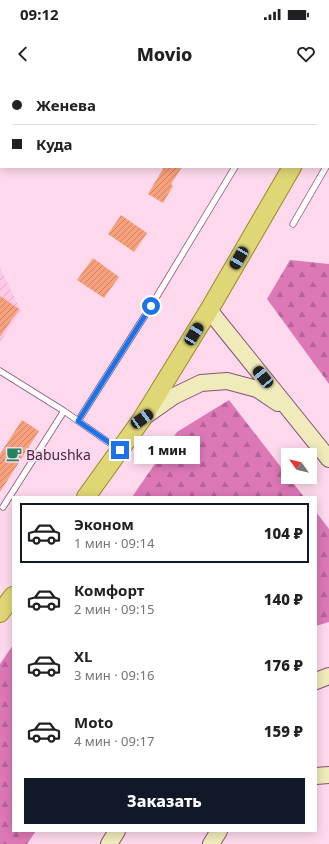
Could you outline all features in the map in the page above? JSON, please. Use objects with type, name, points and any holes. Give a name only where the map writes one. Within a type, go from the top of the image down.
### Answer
[{"type":"main road","points":[[87,496],[142,419],[209,310],[291,168]]},
{"type":"main road","points":[[209,310],[329,459]]},
{"type":"main road","points":[[142,419],[174,396],[201,383],[227,381],[257,389],[290,410]]},
{"type":"main road","points":[[0,613],[12,597]]},
{"type":"main road","points":[[317,681],[329,676]]},
{"type":"main road","points":[[317,776],[329,775]]},
{"type":"main road","points":[[110,844],[116,832]]},
{"type":"main road","points":[[211,844],[218,832]]},
{"type":"lane","points":[[78,421],[151,306],[233,168]]},
{"type":"lane","points":[[293,224],[325,168]]},
{"type":"lane","points":[[0,371],[64,411],[120,450]]},
{"type":"lane","points":[[3,507],[64,411]]},
{"type":"shaded area","points":[[0,268],[21,311],[0,342]]},
{"type":"green space","points":[[290,260],[329,264],[329,384],[267,299]]},
{"type":"green space","points":[[229,400],[281,467],[281,484],[294,484],[303,496],[133,496],[177,432]]},
{"type":"green space","points":[[317,513],[329,529],[329,622],[317,626]]},
{"type":"green space","points":[[12,646],[12,832],[35,832],[27,844],[0,844],[0,664]]},
{"type":"building","points":[[163,168],[181,168],[171,184],[173,186],[163,203],[148,194]]},
{"type":"building","points":[[121,215],[147,233],[134,252],[108,234]]},
{"type":"building","points":[[93,258],[119,277],[104,298],[77,280]]},
{"type":"building","points":[[0,296],[19,309],[0,337]]},
{"type":"building","points":[[22,420],[39,431],[0,492],[0,454]]},
{"type":"place","name":"Babushka","points":[[14,454]]},
{"type":"route","points":[[120,450],[78,421],[151,306]]}]
